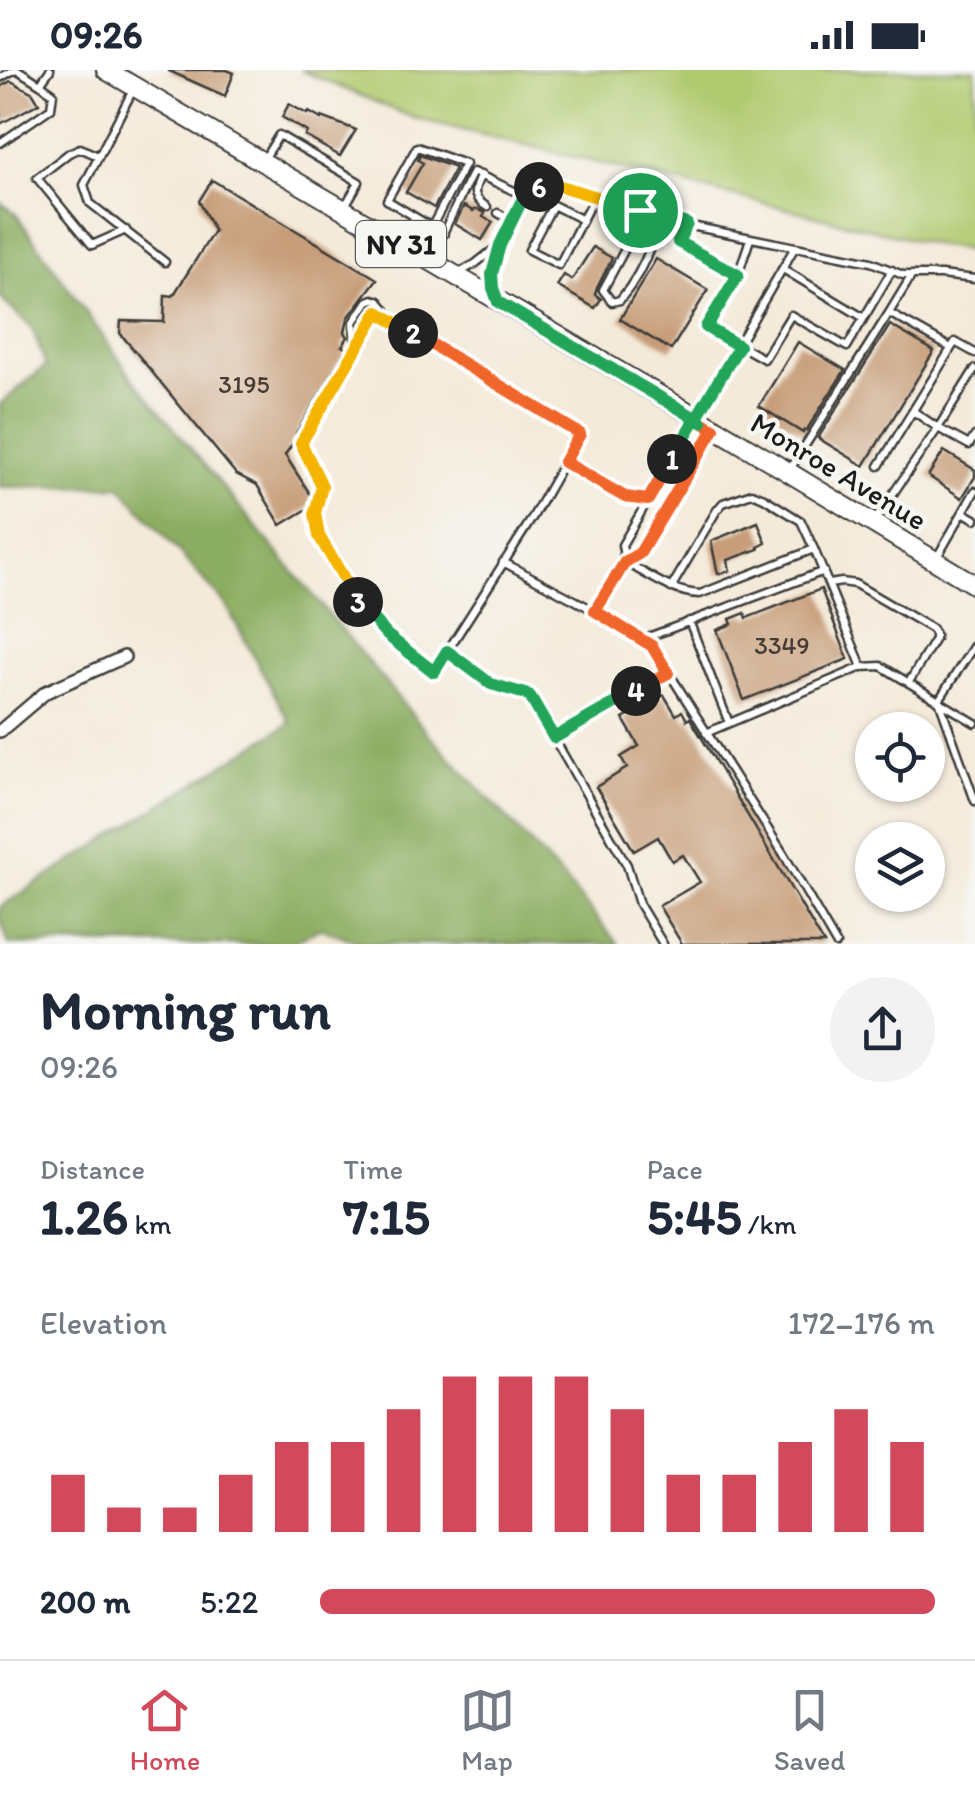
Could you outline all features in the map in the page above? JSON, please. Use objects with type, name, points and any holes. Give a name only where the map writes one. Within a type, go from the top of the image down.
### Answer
[{"type":"main road","name":"Monroe Avenue","points":[[106,70],[975,586]]},
{"type":"street","points":[[0,730],[46,692],[124,657]]},
{"type":"lane","points":[[0,78],[16,70],[53,93],[52,108],[0,143]]},
{"type":"lane","points":[[40,84],[50,70]]},
{"type":"lane","points":[[135,87],[84,185],[90,203],[165,262]]},
{"type":"lane","points":[[262,162],[279,135],[359,182],[343,210]]},
{"type":"lane","points":[[432,226],[465,164],[417,147],[388,200],[444,234]]},
{"type":"lane","points":[[98,156],[80,148],[36,178],[92,245],[126,230]]},
{"type":"lane","points":[[477,173],[524,196]]},
{"type":"lane","points":[[477,173],[474,195],[487,207]]},
{"type":"lane","points":[[428,260],[477,173]]},
{"type":"lane","points":[[498,302],[492,274],[500,245],[524,196],[540,186],[557,185],[687,224],[871,262],[903,275],[975,278]]},
{"type":"lane","points":[[582,220],[553,205],[529,250],[558,265],[582,220],[594,196]]},
{"type":"lane","points":[[640,210],[633,234],[603,290],[612,302],[620,300],[637,277],[653,243],[659,215]]},
{"type":"lane","points":[[498,213],[512,221]]},
{"type":"lane","points":[[399,243],[415,216]]},
{"type":"lane","points":[[687,224],[678,242],[738,275]]},
{"type":"lane","points":[[750,239],[738,275],[706,327],[764,360],[791,315],[847,347],[892,270]]},
{"type":"lane","points":[[453,275],[500,245]]},
{"type":"lane","points":[[625,562],[622,544],[795,247]]},
{"type":"lane","points":[[783,269],[864,318]]},
{"type":"lane","points":[[788,473],[912,275]]},
{"type":"lane","points":[[360,342],[355,338],[354,322],[368,301],[379,301],[386,310],[385,317]]},
{"type":"lane","points":[[378,312],[385,317],[580,434],[532,520],[434,672],[387,635],[355,599],[319,536],[315,513],[322,486],[301,443],[378,312]]},
{"type":"lane","points":[[889,313],[950,348]]},
{"type":"lane","points":[[879,466],[955,342],[975,354]]},
{"type":"lane","points":[[872,523],[975,369]]},
{"type":"lane","points":[[913,411],[970,445],[975,436]]},
{"type":"lane","points":[[595,611],[625,562],[640,553],[714,429]]},
{"type":"lane","points":[[564,462],[625,497],[648,500]]},
{"type":"lane","points":[[935,561],[975,491]]},
{"type":"lane","points":[[671,588],[716,510],[752,493],[801,521],[862,667]]},
{"type":"lane","points":[[964,510],[975,501]]},
{"type":"lane","points":[[964,510],[975,520]]},
{"type":"lane","points":[[625,562],[684,594],[700,594],[814,548]]},
{"type":"lane","points":[[503,562],[652,646],[836,944]]},
{"type":"lane","points":[[642,640],[824,571]]},
{"type":"lane","points":[[829,584],[855,584],[932,629],[935,639],[909,682]]},
{"type":"lane","points":[[690,621],[730,724]]},
{"type":"lane","points":[[939,700],[975,644]]},
{"type":"lane","points":[[447,651],[491,684],[529,695],[626,865],[640,904],[663,944]]},
{"type":"lane","points":[[706,732],[862,667],[880,666],[975,723]]},
{"type":"lane","points":[[554,738],[668,673]]},
{"type":"lane","points":[[939,700],[975,801]]},
{"type":"green space","points":[[300,70],[975,70],[975,251],[940,246],[414,118]]},
{"type":"green space","points":[[0,202],[15,213],[134,380],[429,735],[564,879],[618,944],[363,944],[321,928],[289,944],[9,944],[0,907],[290,723],[226,605],[120,486],[0,487],[0,404],[46,366],[32,328],[0,298]]},
{"type":"building","points":[[167,70],[227,70],[234,73],[225,96]]},
{"type":"building","points":[[11,81],[33,93],[39,103],[0,124],[0,87]]},
{"type":"building","points":[[289,104],[356,130],[340,156],[282,117]]},
{"type":"building","points":[[420,155],[455,168],[434,208],[406,192],[423,163],[418,160]]},
{"type":"building","points":[[212,180],[377,279],[348,318],[348,337],[342,346],[347,349],[285,455],[312,497],[309,508],[281,525],[257,485],[236,474],[120,333],[121,321],[164,322],[165,295],[173,296],[214,231],[199,201]]},
{"type":"building","points":[[464,206],[485,213],[483,217],[493,222],[482,240],[455,224]]},
{"type":"building","points":[[593,247],[612,258],[597,288],[595,294],[601,299],[595,308],[557,286],[564,275],[572,280]]},
{"type":"building","points":[[656,259],[708,290],[671,350],[620,319]]},
{"type":"building","points":[[890,325],[934,351],[864,466],[818,438]]},
{"type":"building","points":[[798,342],[845,370],[803,433],[759,406]]},
{"type":"building","points":[[944,451],[975,470],[962,498],[928,476]]},
{"type":"building","points":[[758,522],[766,543],[728,560],[730,571],[718,574],[711,541]]},
{"type":"building","points":[[821,589],[848,659],[744,700],[717,630],[745,613],[747,618]]},
{"type":"building","points":[[664,695],[676,715],[682,711],[687,720],[690,718],[824,944],[682,944],[659,906],[700,882],[683,855],[672,861],[658,837],[634,851],[596,787],[627,768],[621,757],[639,746],[623,719]]},
{"type":"route","points":[[640,210],[557,185],[540,186],[524,196],[500,245],[492,274],[498,302],[696,419],[714,429],[640,553],[625,562],[595,611],[652,646],[668,673],[554,738],[529,695],[491,684],[447,651],[434,672],[387,635],[355,599],[319,536],[315,513],[322,486],[301,443],[378,312],[580,434],[564,462],[625,497],[648,500],[696,419],[739,346],[706,327],[738,275],[678,242],[687,224],[640,210]]}]
